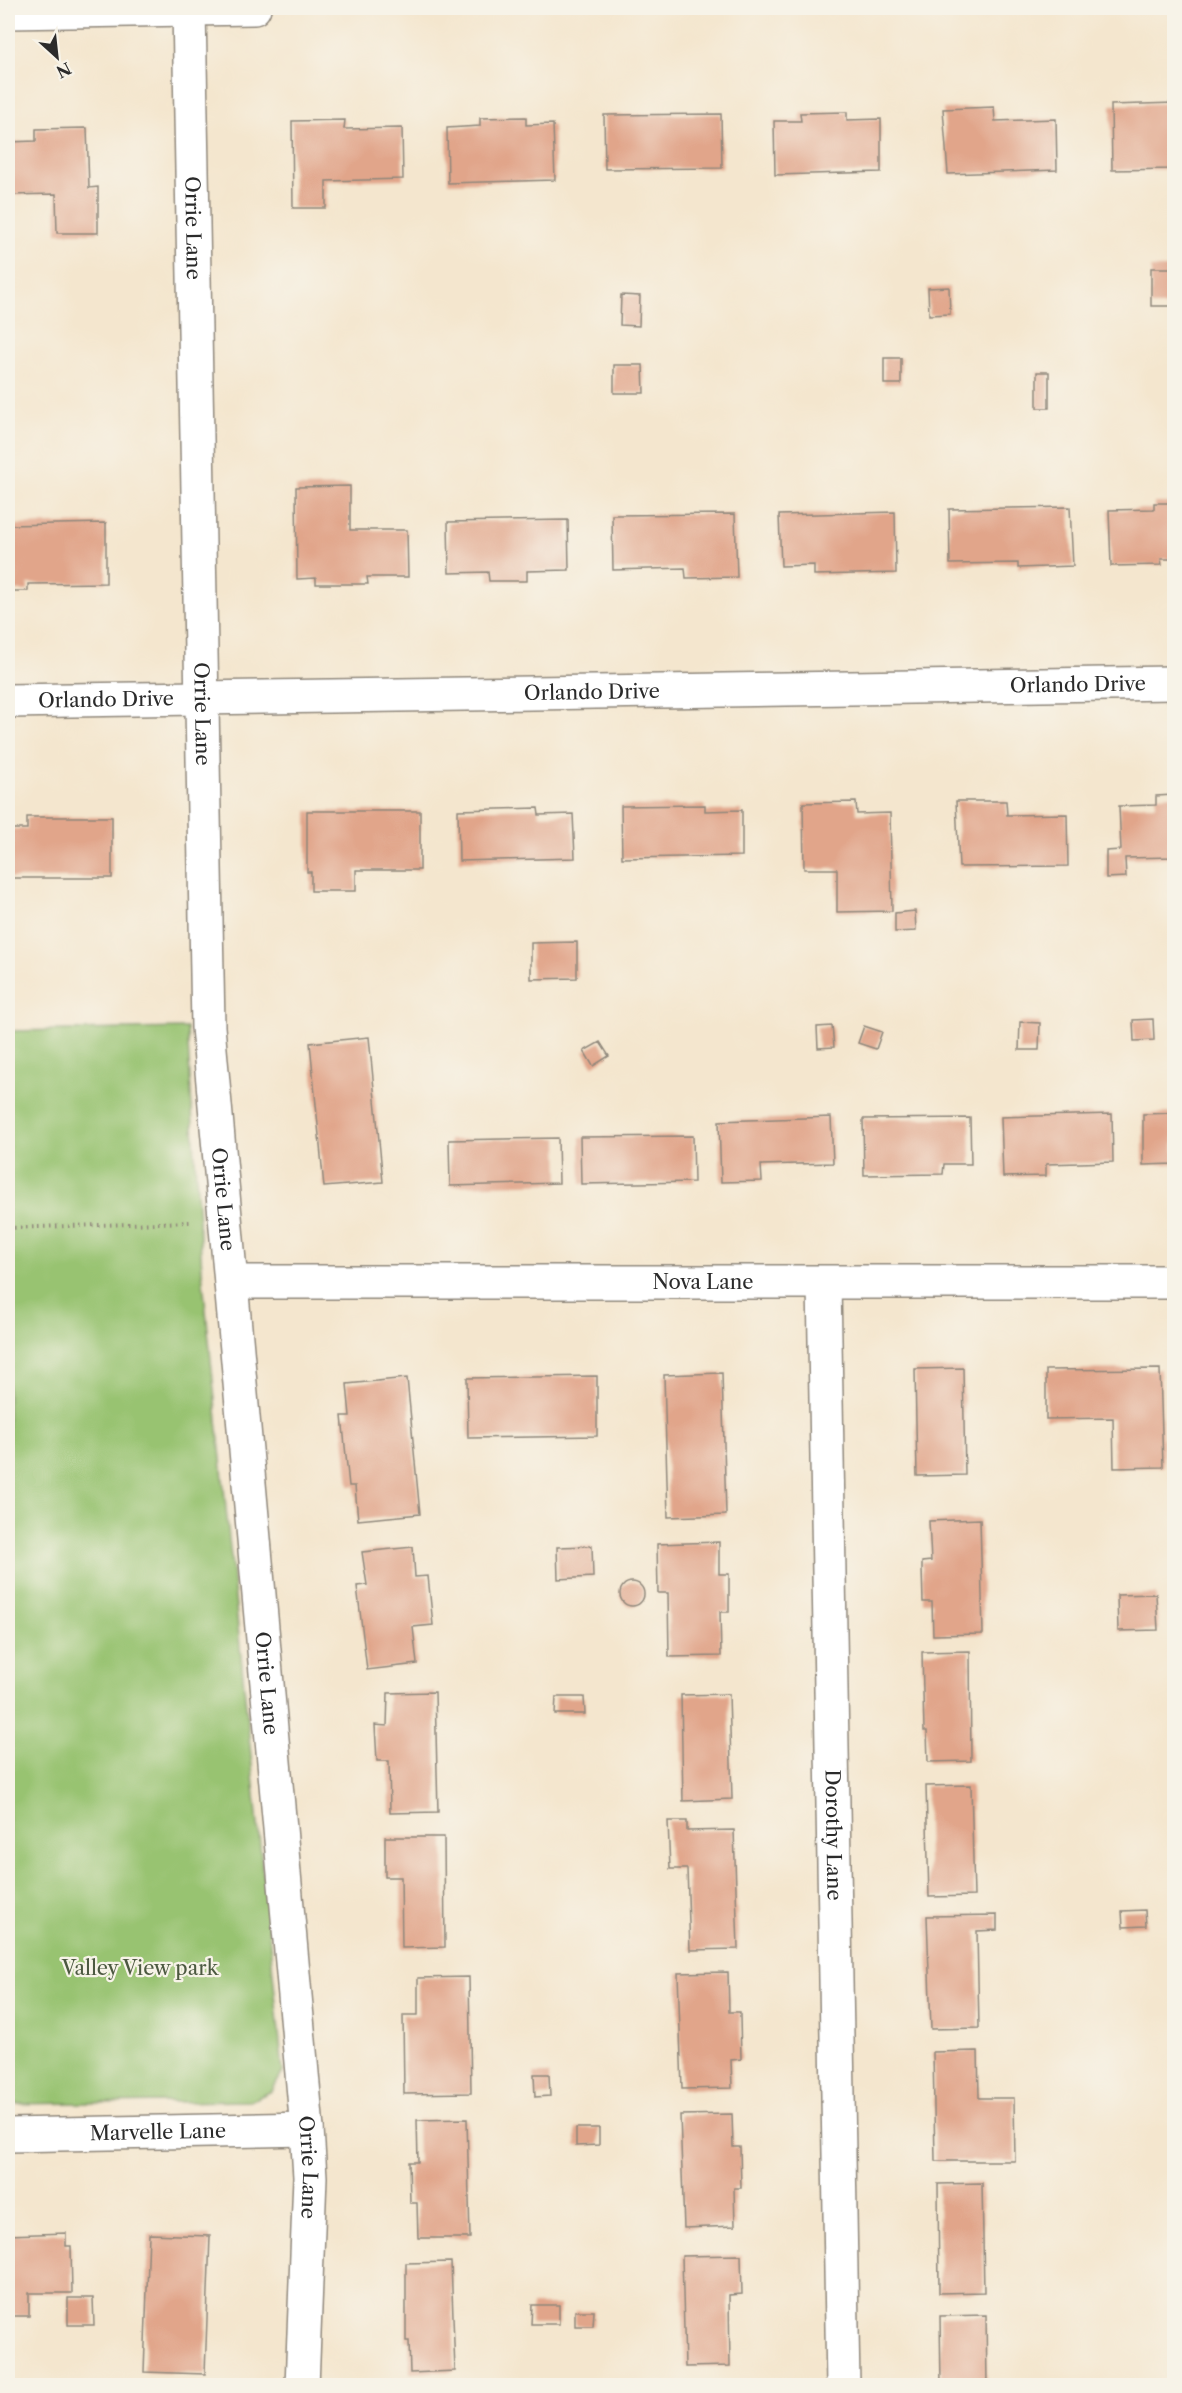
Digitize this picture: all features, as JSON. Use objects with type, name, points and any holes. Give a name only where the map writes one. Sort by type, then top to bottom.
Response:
[{"type":"street","points":[[8,12],[254,8]]},
{"type":"street","name":"Orrie Lane","points":[[189,9],[208,1027],[308,2129],[310,2177],[302,2385]]},
{"type":"street","name":"Orlando Drive","points":[[8,701],[1174,683]]},
{"type":"street","name":"Nova Lane","points":[[231,1282],[1174,1282]]},
{"type":"street","name":"Dorothy Lane","points":[[824,1283],[843,2385]]},
{"type":"street","name":"Marvelle Lane","points":[[8,2135],[308,2129]]},
{"type":"path","points":[[8,1228],[226,1221]]},
{"type":"green space","name":"Valley View park","points":[[187,1028],[202,1271],[283,2072],[272,2091],[250,2101],[8,2104],[8,1031]]},
{"type":"building","points":[[1174,103],[1174,169],[1112,170],[1111,105]]},
{"type":"building","points":[[994,107],[995,121],[1056,119],[1057,170],[948,174],[943,109]]},
{"type":"building","points":[[847,112],[847,120],[881,119],[881,172],[775,175],[774,121],[801,121],[800,113]]},
{"type":"building","points":[[721,114],[722,168],[605,169],[604,115]]},
{"type":"building","points":[[526,117],[526,125],[553,124],[555,180],[448,183],[447,128],[480,126],[480,118]]},
{"type":"building","points":[[345,120],[344,129],[402,128],[403,179],[326,181],[326,208],[293,208],[292,121]]},
{"type":"building","points":[[87,128],[89,188],[98,187],[98,233],[57,233],[56,194],[8,195],[8,142],[36,141],[36,129]]},
{"type":"building","points":[[1151,268],[1174,268],[1174,306],[1151,306]]},
{"type":"building","points":[[949,287],[950,314],[929,315],[928,288]]},
{"type":"building","points":[[621,295],[640,296],[639,326],[620,325]]},
{"type":"building","points":[[884,358],[901,358],[901,384],[884,384]]},
{"type":"building","points":[[614,365],[643,365],[644,393],[614,393]]},
{"type":"building","points":[[1037,372],[1049,372],[1049,408],[1037,408]]},
{"type":"building","points":[[350,486],[350,530],[407,530],[408,577],[367,577],[368,584],[316,584],[316,578],[297,579],[296,487]]},
{"type":"building","points":[[1154,503],[1174,503],[1174,559],[1161,559],[1162,565],[1111,566],[1109,510],[1154,509]]},
{"type":"building","points":[[1070,507],[1073,566],[1018,568],[1018,563],[950,564],[949,509]]},
{"type":"building","points":[[895,512],[896,573],[814,575],[814,565],[781,566],[779,515]]},
{"type":"building","points":[[735,514],[737,577],[686,578],[685,568],[613,570],[612,515]]},
{"type":"building","points":[[568,520],[569,570],[527,571],[527,581],[489,581],[488,572],[449,573],[448,522]]},
{"type":"building","points":[[106,523],[106,583],[28,584],[28,591],[8,591],[8,525]]},
{"type":"building","points":[[1174,795],[1174,857],[1125,858],[1126,877],[1106,878],[1106,851],[1121,850],[1119,806],[1156,805],[1156,796]]},
{"type":"building","points":[[956,801],[1006,801],[1007,815],[1067,814],[1068,866],[959,867]]},
{"type":"building","points":[[856,802],[857,814],[890,813],[892,911],[837,912],[837,869],[804,869],[803,803]]},
{"type":"building","points":[[705,805],[705,811],[742,810],[742,856],[622,858],[621,806]]},
{"type":"building","points":[[538,808],[539,815],[573,814],[575,858],[459,861],[458,810]]},
{"type":"building","points":[[307,811],[420,811],[420,870],[356,870],[356,891],[311,891],[311,872],[307,872]]},
{"type":"building","points":[[27,817],[112,817],[112,878],[8,878],[8,829],[27,829]]},
{"type":"building","points":[[915,911],[916,931],[895,932],[895,913]]},
{"type":"building","points":[[577,942],[577,978],[531,979],[531,943]]},
{"type":"building","points":[[1153,1019],[1154,1040],[1134,1041],[1133,1020]]},
{"type":"building","points":[[1020,1022],[1040,1023],[1039,1050],[1019,1050]]},
{"type":"building","points":[[832,1026],[834,1047],[818,1048],[817,1027]]},
{"type":"building","points":[[864,1026],[882,1032],[876,1049],[858,1043]]},
{"type":"building","points":[[369,1037],[383,1182],[324,1187],[310,1043]]},
{"type":"building","points":[[600,1042],[609,1056],[593,1066],[584,1051]]},
{"type":"building","points":[[1174,1113],[1174,1164],[1143,1165],[1143,1114]]},
{"type":"building","points":[[1112,1114],[1113,1162],[1046,1164],[1046,1176],[1003,1177],[1001,1117]]},
{"type":"building","points":[[831,1117],[833,1163],[761,1165],[762,1181],[721,1182],[719,1121]]},
{"type":"building","points":[[970,1118],[971,1164],[944,1164],[943,1174],[864,1175],[863,1119]]},
{"type":"building","points":[[693,1136],[694,1182],[581,1184],[580,1137]]},
{"type":"building","points":[[558,1138],[559,1183],[450,1186],[449,1140]]},
{"type":"building","points":[[963,1368],[965,1475],[917,1476],[915,1369]]},
{"type":"building","points":[[1160,1369],[1163,1467],[1114,1468],[1113,1418],[1046,1419],[1046,1370]]},
{"type":"building","points":[[722,1373],[726,1515],[668,1517],[664,1375]]},
{"type":"building","points":[[597,1376],[597,1436],[468,1438],[467,1378]]},
{"type":"building","points":[[407,1378],[420,1514],[358,1520],[355,1486],[349,1486],[342,1416],[350,1416],[347,1384]]},
{"type":"building","points":[[980,1519],[983,1634],[933,1635],[932,1602],[923,1602],[922,1562],[931,1561],[929,1521]]},
{"type":"building","points":[[719,1542],[719,1574],[729,1574],[729,1612],[720,1612],[721,1656],[669,1657],[668,1593],[658,1593],[657,1544]]},
{"type":"building","points":[[592,1546],[593,1577],[558,1579],[557,1547]]},
{"type":"building","points":[[413,1547],[415,1577],[428,1576],[433,1625],[413,1627],[417,1664],[367,1670],[357,1586],[367,1585],[362,1552]]},
{"type":"building","points":[[632,1582],[637,1583],[643,1589],[643,1599],[637,1605],[632,1606],[627,1605],[621,1599],[620,1594],[621,1589],[627,1583]]},
{"type":"building","points":[[1156,1594],[1158,1630],[1118,1631],[1117,1595]]},
{"type":"building","points":[[970,1651],[971,1761],[928,1762],[927,1731],[924,1731],[922,1652]]},
{"type":"building","points":[[435,1692],[438,1812],[390,1813],[389,1761],[377,1761],[375,1725],[387,1726],[388,1693]]},
{"type":"building","points":[[729,1694],[732,1799],[683,1801],[681,1695]]},
{"type":"building","points":[[556,1697],[584,1697],[585,1714],[555,1714]]},
{"type":"building","points":[[971,1785],[974,1896],[929,1897],[926,1786]]},
{"type":"building","points":[[668,1821],[687,1821],[687,1831],[734,1830],[738,1949],[690,1950],[687,1869],[670,1869]]},
{"type":"building","points":[[385,1837],[444,1837],[445,1947],[402,1948],[401,1877],[385,1877]]},
{"type":"building","points":[[1145,1910],[1146,1926],[1123,1927],[1122,1911]]},
{"type":"building","points":[[997,1915],[997,1930],[977,1931],[979,2028],[931,2029],[927,1916]]},
{"type":"building","points":[[728,1972],[729,2012],[740,2012],[741,2059],[731,2060],[732,2088],[682,2089],[678,1973]]},
{"type":"building","points":[[469,1977],[471,2093],[404,2094],[403,2015],[418,2015],[418,1978]]},
{"type":"building","points":[[978,2051],[979,2098],[1014,2098],[1015,2161],[935,2161],[933,2052]]},
{"type":"building","points":[[534,2074],[549,2074],[550,2096],[535,2097]]},
{"type":"building","points":[[732,2114],[733,2147],[740,2147],[741,2188],[734,2188],[735,2226],[684,2228],[680,2115]]},
{"type":"building","points":[[467,2119],[470,2238],[418,2238],[417,2203],[410,2203],[409,2162],[418,2162],[417,2120]]},
{"type":"building","points":[[576,2128],[599,2128],[599,2145],[576,2146]]},
{"type":"building","points":[[982,2183],[984,2292],[939,2293],[938,2184]]},
{"type":"building","points":[[66,2233],[66,2246],[71,2246],[72,2293],[29,2293],[29,2316],[8,2316],[8,2235]]},
{"type":"building","points":[[149,2234],[210,2236],[205,2374],[144,2372]]},
{"type":"building","points":[[741,2255],[742,2294],[729,2295],[730,2366],[685,2367],[682,2256]]},
{"type":"building","points":[[451,2262],[455,2371],[410,2373],[409,2341],[406,2341],[406,2263]]},
{"type":"building","points":[[68,2298],[93,2298],[94,2325],[68,2325]]},
{"type":"building","points":[[532,2305],[559,2305],[559,2324],[531,2324]]},
{"type":"building","points":[[575,2311],[594,2311],[593,2326],[575,2326]]},
{"type":"building","points":[[986,2315],[987,2386],[941,2386],[940,2316]]}]
